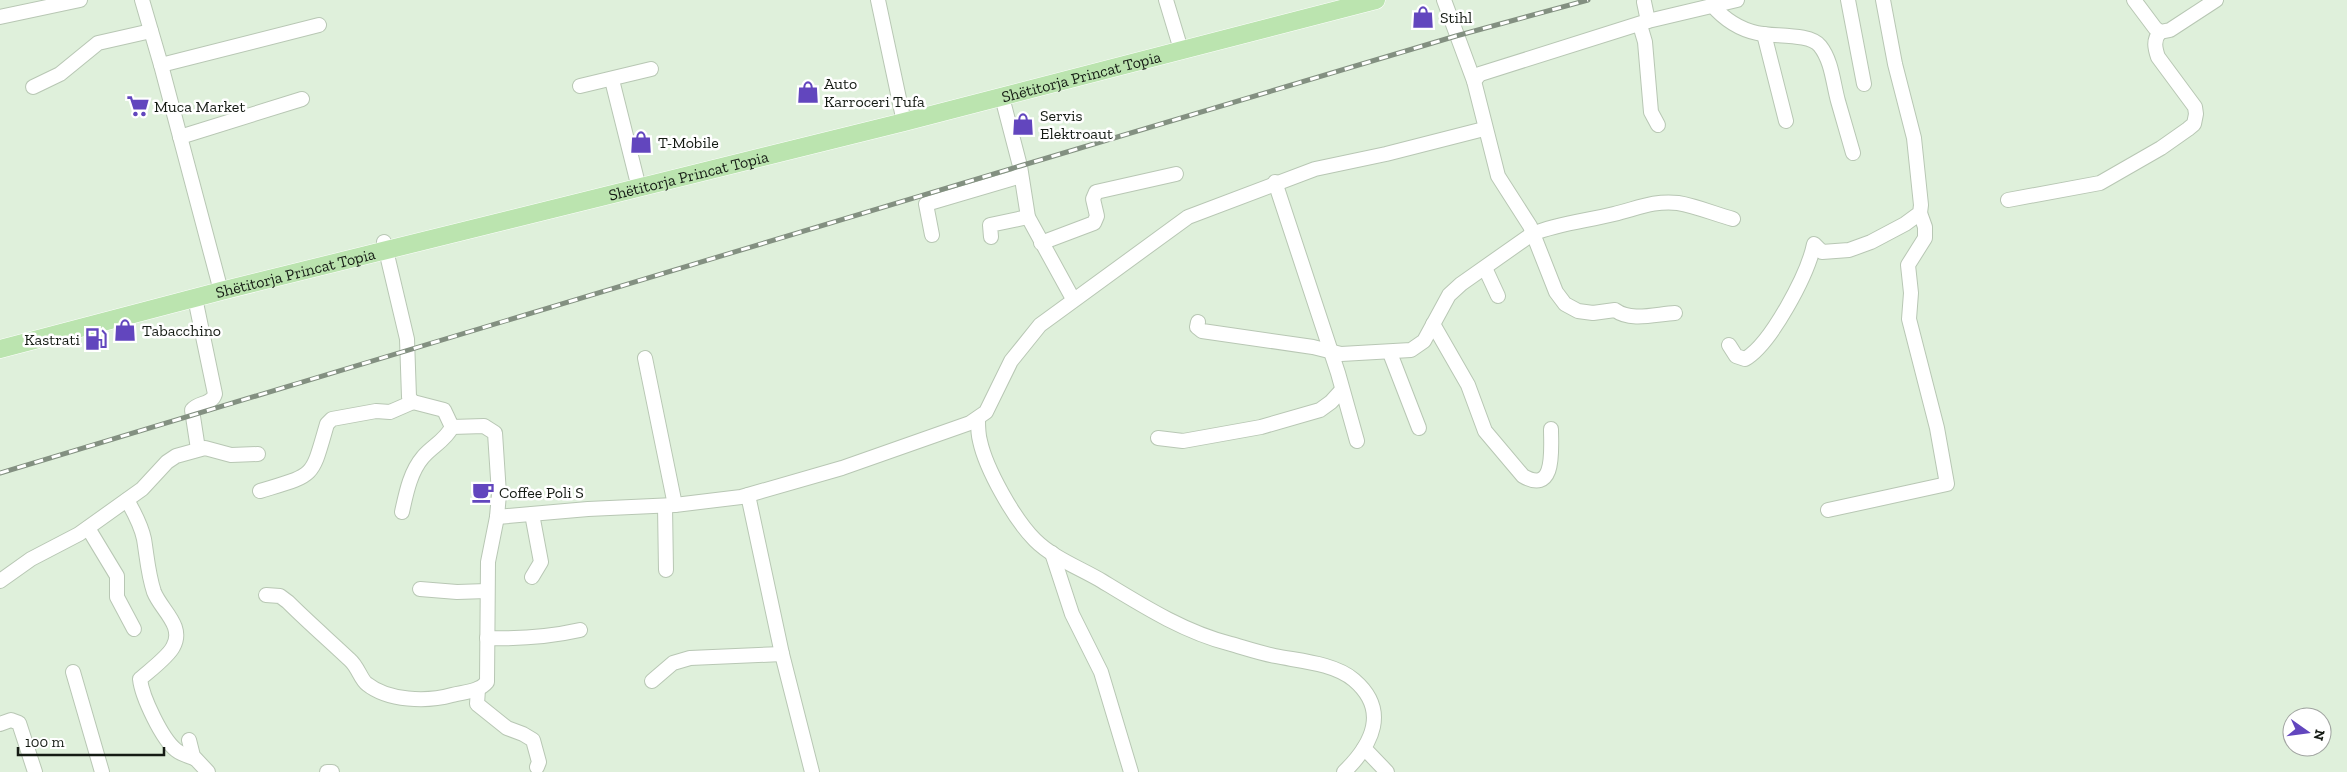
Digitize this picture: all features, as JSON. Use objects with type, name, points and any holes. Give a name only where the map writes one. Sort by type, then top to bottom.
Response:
[{"type":"main road","name":"Shëtitorja Princat Topia","points":[[0,348],[385,247],[639,188],[904,122],[1376,0]]},
{"type":"street","points":[[0,17],[80,0]]},
{"type":"street","points":[[142,0],[221,291]]},
{"type":"street","points":[[878,0],[904,122]]},
{"type":"street","points":[[1166,0],[1179,43]]},
{"type":"street","points":[[1444,0],[1475,75],[1484,129],[1498,176],[1530,226],[1556,292],[1571,308],[1585,313],[1615,310],[1622,315],[1638,316],[1675,313]]},
{"type":"street","points":[[1475,75],[1644,23],[1737,0]]},
{"type":"street","points":[[1848,0],[1864,84]]},
{"type":"street","points":[[1828,510],[1946,484],[1937,428],[1909,319],[1911,293],[1908,265],[1925,238],[1925,227],[1920,213],[1922,206],[1914,138],[1895,64],[1883,0]]},
{"type":"street","points":[[2134,0],[2160,32]]},
{"type":"street","points":[[2008,200],[2100,183],[2161,148],[2194,124],[2195,107],[2158,56],[2155,47],[2156,36],[2160,32],[2170,30],[2216,0]]},
{"type":"street","points":[[1644,2],[1645,42],[1651,112],[1658,125]]},
{"type":"street","points":[[1712,5],[1732,23],[1745,30],[1806,39],[1819,45],[1830,67],[1853,153]]},
{"type":"street","points":[[161,65],[319,25]]},
{"type":"street","points":[[33,87],[60,74],[98,43],[151,31]]},
{"type":"street","points":[[1764,34],[1786,122]]},
{"type":"street","points":[[580,86],[612,80],[651,69]]},
{"type":"street","points":[[612,80],[623,117],[639,188]]},
{"type":"street","points":[[1002,97],[1022,176],[1028,217],[1041,244],[1073,299]]},
{"type":"street","points":[[180,136],[302,99]]},
{"type":"street","points":[[498,517],[670,505],[748,495],[842,468],[978,419],[992,404],[1003,374],[1031,334],[1073,299],[1188,217],[1315,168],[1386,154],[1484,129]]},
{"type":"street","points":[[1041,244],[1094,223],[1097,216],[1092,199],[1096,192],[1176,174]]},
{"type":"street","points":[[932,236],[926,204],[1022,176]]},
{"type":"street","points":[[1275,182],[1330,350],[1357,441]]},
{"type":"street","points":[[1198,322],[1197,327],[1202,331],[1330,350],[1341,354],[1404,352],[1418,347],[1449,296],[1461,284],[1532,234],[1575,220],[1602,217],[1656,203],[1678,203],[1733,220]]},
{"type":"street","points":[[1729,345],[1736,356],[1745,359],[1756,353],[1795,294],[1812,256],[1814,244],[1822,252],[1858,247],[1905,224],[1920,213]]},
{"type":"street","points":[[990,237],[990,225],[1028,217]]},
{"type":"street","points":[[385,247],[407,338],[408,392],[412,402]]},
{"type":"street","points":[[1485,268],[1498,296]]},
{"type":"street","points":[[195,298],[215,394],[211,401],[194,407],[192,410],[198,449]]},
{"type":"street","points":[[1433,324],[1468,385],[1485,431],[1522,476],[1531,481],[1540,480],[1547,475],[1550,467],[1551,429]]},
{"type":"street","points":[[1390,353],[1419,428]]},
{"type":"street","points":[[645,358],[670,505],[666,570]]},
{"type":"street","points":[[1158,438],[1183,441],[1261,427],[1320,410],[1341,391]]},
{"type":"street","points":[[260,492],[306,476],[313,469],[327,424],[332,419],[376,411],[390,412],[412,402],[444,410],[452,427]]},
{"type":"street","points":[[978,419],[980,441],[994,479],[1009,505],[1034,539],[1052,553],[1104,582],[1124,596],[1175,623],[1228,644],[1320,665],[1353,678],[1370,697],[1376,715],[1371,734],[1364,748],[1358,758],[1344,772]]},
{"type":"street","points":[[266,595],[280,596],[288,602],[356,665],[365,683],[374,689],[406,698],[422,700],[439,699],[483,686],[488,676],[487,591],[491,542],[498,517],[495,433],[484,426],[452,427]]},
{"type":"street","points":[[402,512],[406,491],[416,467],[422,458],[446,438],[452,427]]},
{"type":"street","points":[[0,581],[30,559],[88,528],[142,489],[167,462],[176,456],[205,448],[231,455],[258,454]]},
{"type":"street","points":[[748,495],[782,654],[812,772]]},
{"type":"street","points":[[127,500],[144,538],[146,567],[154,592],[161,608],[171,618],[176,629],[173,647],[140,679],[142,690],[168,742],[178,752],[194,758],[208,772]]},
{"type":"street","points":[[532,514],[541,562],[532,577]]},
{"type":"street","points":[[88,528],[117,576],[117,597],[134,629]]},
{"type":"street","points":[[1052,553],[1072,614],[1101,672],[1131,772]]},
{"type":"street","points":[[420,589],[457,592],[487,591]]},
{"type":"street","points":[[487,638],[516,639],[553,636],[580,630]]},
{"type":"street","points":[[652,681],[673,663],[690,658],[782,654]]},
{"type":"street","points":[[73,672],[100,759],[102,772]]},
{"type":"street","points":[[478,689],[477,704],[507,728],[533,740],[539,762],[537,767]]},
{"type":"street","points":[[0,724],[11,720],[19,723],[35,772]]},
{"type":"street","points":[[189,740],[194,758]]},
{"type":"street","points":[[1364,748],[1386,772]]},
{"type":"street","points":[[327,772],[332,772]]},
{"type":"railway","points":[[0,473],[1456,36],[1588,0]]},
{"type":"place","name":"Stihl","points":[[1423,17]]},
{"type":"place","name":"Auto Karroceri Tufa","points":[[808,92]]},
{"type":"place","name":"Muca Market","points":[[138,106]]},
{"type":"place","name":"Servis Elektroaut","points":[[1023,124]]},
{"type":"place","name":"T-Mobile","points":[[641,142]]},
{"type":"place","name":"Tabacchino","points":[[125,330]]},
{"type":"place","name":"Kastrati","points":[[96,339]]},
{"type":"place","name":"Coffee Poli S","points":[[483,492]]}]
